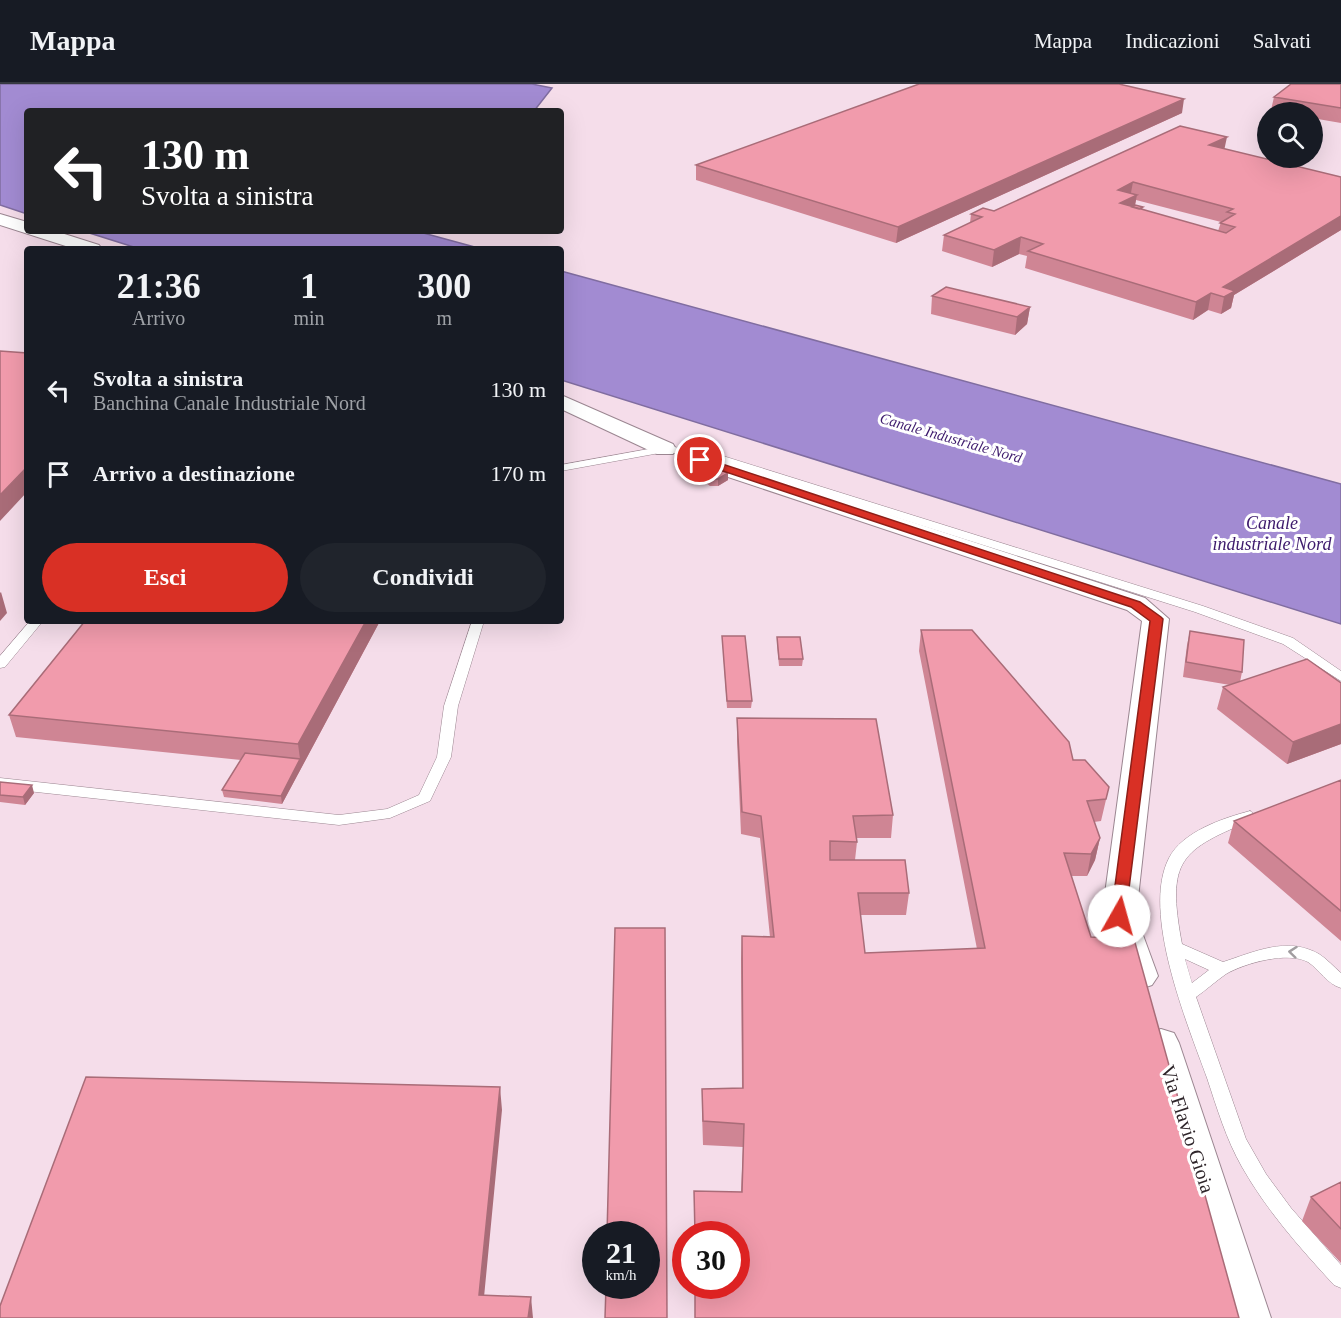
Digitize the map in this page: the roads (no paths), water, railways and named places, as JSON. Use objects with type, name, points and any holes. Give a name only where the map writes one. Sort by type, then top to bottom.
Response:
[{"type":"street","points":[[0,219],[24,227]]},
{"type":"street","points":[[47,234],[84,246]]},
{"type":"street","points":[[564,402],[665,448]]},
{"type":"street","name":"Via Flavio Gioia","points":[[700,460],[1136,604],[1156,619],[1119,916],[1249,1318]]},
{"type":"lane","points":[[564,467],[665,448],[703,453],[1199,609],[1288,641],[1341,677]]},
{"type":"lane","points":[[0,664],[34,624]]},
{"type":"lane","points":[[0,783],[339,820],[390,813],[425,798],[444,757],[451,706],[477,624]]},
{"type":"lane","points":[[1266,810],[1207,833],[1194,840],[1177,857],[1169,872],[1166,888],[1174,947],[1238,1140],[1249,1164],[1265,1191],[1289,1223],[1341,1279]]},
{"type":"lane","points":[[1174,947],[1222,969]]},
{"type":"lane","points":[[1188,994],[1222,969],[1270,953],[1295,950],[1321,963],[1341,982]]},
{"type":"water","points":[[0,84],[532,84],[552,88],[536,108],[24,108],[24,213],[0,205]]},
{"type":"water","points":[[92,234],[427,234],[471,246],[130,246]]},
{"type":"water","name":"Canale industriale Nord","points":[[564,272],[1341,484],[1341,624],[564,381]]},
{"type":"water label","name":"Canale Industriale Nord","points":[[951,438]]}]
